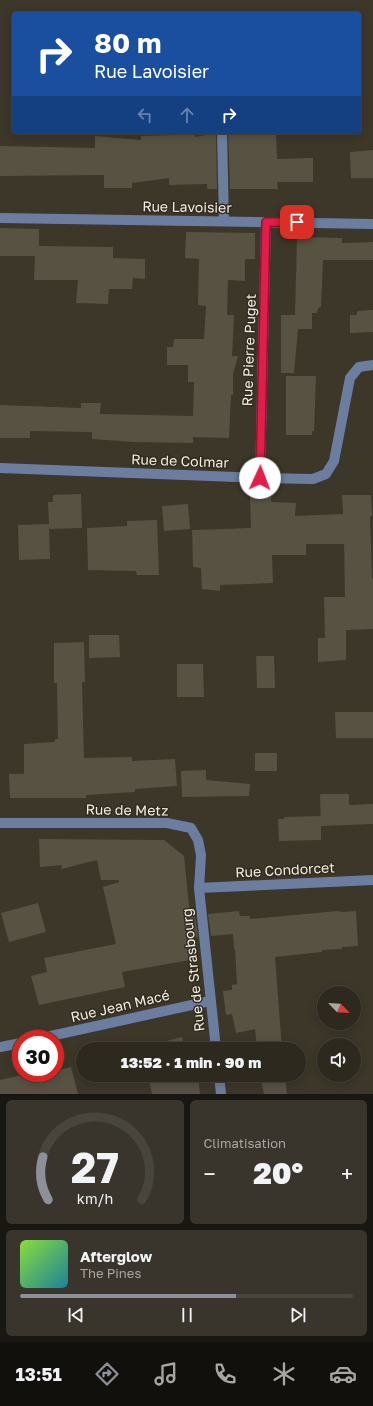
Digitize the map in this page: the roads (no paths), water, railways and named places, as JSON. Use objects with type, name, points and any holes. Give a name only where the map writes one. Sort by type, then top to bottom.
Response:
[{"type":"street","points":[[222,134],[224,221]]},
{"type":"street","name":"Rue Lavoisier","points":[[0,218],[373,224]]},
{"type":"street","name":"Rue Pierre Puget","points":[[260,478],[266,222]]},
{"type":"street","name":"Rue de Colmar","points":[[0,468],[260,478],[313,478],[326,474],[334,461],[350,378],[359,367],[373,365]]},
{"type":"street","name":"Rue de Metz","points":[[0,823],[167,823],[191,828],[198,840],[201,855],[199,888]]},
{"type":"street","name":"Rue Condorcet","points":[[199,888],[373,880]]},
{"type":"street","name":"Rue de Strasbourg","points":[[199,888],[215,1042]]},
{"type":"street","name":"Rue Jean Macé","points":[[64,1033],[210,1000]]},
{"type":"street","points":[[0,1047],[12,1045]]},
{"type":"street","points":[[220,1082],[221,1094]]}]
